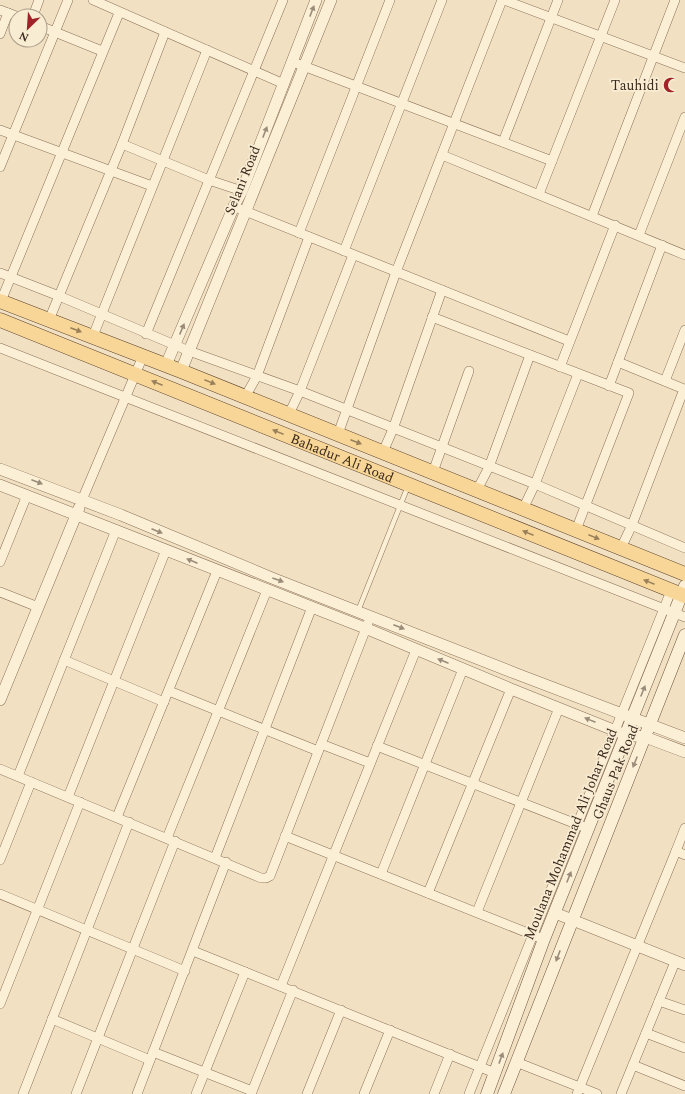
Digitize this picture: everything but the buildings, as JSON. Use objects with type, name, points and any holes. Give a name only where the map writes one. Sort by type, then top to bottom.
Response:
[{"type":"main road","name":"Bahadur Ali Road","points":[[1,301],[245,396],[685,574]]},
{"type":"main road","name":"Bahadur Ali Road","points":[[0,320],[681,592]]},
{"type":"main road","name":"Moulana Mohammad Ali Johar Road","points":[[486,1094],[495,1073],[539,937],[555,913],[583,827],[633,718],[681,592]]},
{"type":"main road","name":"Ghaus Pak Road","points":[[572,920],[685,635]]},
{"type":"main road","points":[[504,1094],[572,920]]},
{"type":"street","points":[[0,167],[68,0]]},
{"type":"street","points":[[93,0],[119,13],[284,84]]},
{"type":"street","points":[[146,334],[283,0]]},
{"type":"street","name":"Selani Road","points":[[166,365],[234,206],[242,191],[316,0]]},
{"type":"street","name":"Selani Road","points":[[181,371],[331,0]]},
{"type":"street","points":[[299,233],[390,0]]},
{"type":"street","points":[[289,414],[300,391],[402,104],[442,0]]},
{"type":"street","points":[[338,434],[396,272],[503,0],[685,68]]},
{"type":"street","points":[[503,142],[558,0]]},
{"type":"street","points":[[539,194],[615,0]]},
{"type":"street","points":[[592,216],[675,0]]},
{"type":"street","points":[[0,34],[8,13]]},
{"type":"street","points":[[1,301],[102,51],[119,13]]},
{"type":"street","points":[[48,29],[102,51]]},
{"type":"street","points":[[49,320],[122,144],[165,32]]},
{"type":"street","points":[[93,336],[207,50]]},
{"type":"street","points":[[293,62],[552,161]]},
{"type":"street","points":[[639,235],[685,117]]},
{"type":"street","points":[[0,130],[61,154],[152,186]]},
{"type":"street","points":[[122,144],[209,180],[242,191]]},
{"type":"street","points":[[442,155],[685,253]]},
{"type":"street","points":[[234,206],[569,341]]},
{"type":"street","points":[[560,366],[615,225]]},
{"type":"street","points":[[245,396],[257,376],[309,237]]},
{"type":"street","points":[[609,386],[662,245]]},
{"type":"street","points":[[0,273],[59,296],[189,351],[300,391],[535,484],[685,548]]},
{"type":"street","points":[[383,452],[393,429],[442,290]]},
{"type":"street","points":[[432,317],[629,393],[576,530]]},
{"type":"street","points":[[665,381],[685,330]]},
{"type":"street","points":[[0,348],[674,613],[614,730],[583,827],[539,937],[468,1094]]},
{"type":"street","points":[[477,490],[489,466],[530,355]]},
{"type":"street","points":[[0,700],[76,514],[143,356]]},
{"type":"street","points":[[618,362],[685,389],[632,525],[621,548]]},
{"type":"street","points":[[433,472],[468,371]]},
{"type":"street","points":[[524,509],[578,374]]},
{"type":"street","points":[[0,469],[82,500],[370,616],[685,738]]},
{"type":"street","points":[[0,485],[365,628],[614,730],[626,734],[645,737],[685,752]]},
{"type":"street","points":[[0,562],[27,495]]},
{"type":"street","points":[[18,776],[116,530]]},
{"type":"street","points":[[68,797],[115,682],[166,550]]},
{"type":"street","points":[[117,817],[217,571]]},
{"type":"street","points":[[76,1094],[133,950],[218,711],[267,590]]},
{"type":"street","points":[[0,592],[38,607]]},
{"type":"street","points":[[215,858],[312,607]]},
{"type":"street","points":[[0,769],[226,862],[261,878],[266,878],[270,876],[286,836],[370,616]]},
{"type":"street","points":[[281,986],[416,650]]},
{"type":"street","points":[[64,660],[164,702]]},
{"type":"street","points":[[381,874],[462,669]]},
{"type":"street","points":[[428,893],[511,689]]},
{"type":"street","points":[[169,691],[265,730],[370,763]]},
{"type":"street","points":[[477,912],[559,708]]},
{"type":"street","points":[[377,746],[424,766],[583,827]]},
{"type":"street","points":[[0,860],[31,782]]},
{"type":"street","points":[[1,1001],[80,802]]},
{"type":"street","points":[[23,1094],[129,822]]},
{"type":"street","points":[[579,1091],[685,828]]},
{"type":"street","points":[[286,836],[539,937]]},
{"type":"street","points":[[676,851],[685,855]]},
{"type":"street","points":[[137,1094],[226,862]]},
{"type":"street","points":[[0,894],[185,971]]},
{"type":"street","points":[[555,913],[680,964],[659,1000],[621,1094]]},
{"type":"street","points":[[192,951],[495,1073]]},
{"type":"street","points":[[196,1094],[245,972]]},
{"type":"street","points":[[52,1019],[98,1038],[205,1073],[252,1093],[292,990]]},
{"type":"street","points":[[659,1000],[685,1010]]},
{"type":"street","points":[[307,1094],[341,1010]]},
{"type":"street","points":[[364,1094],[390,1030]]},
{"type":"street","points":[[646,1033],[685,1048]]},
{"type":"street","points":[[434,1094],[450,1054]]},
{"type":"street","points":[[516,1062],[579,1091],[597,1094]]},
{"type":"street","points":[[633,1065],[685,1086]]},
{"type":"lane","points":[[358,611],[408,484]]},
{"type":"place","name":"Tauhidi","points":[[671,85]]}]
